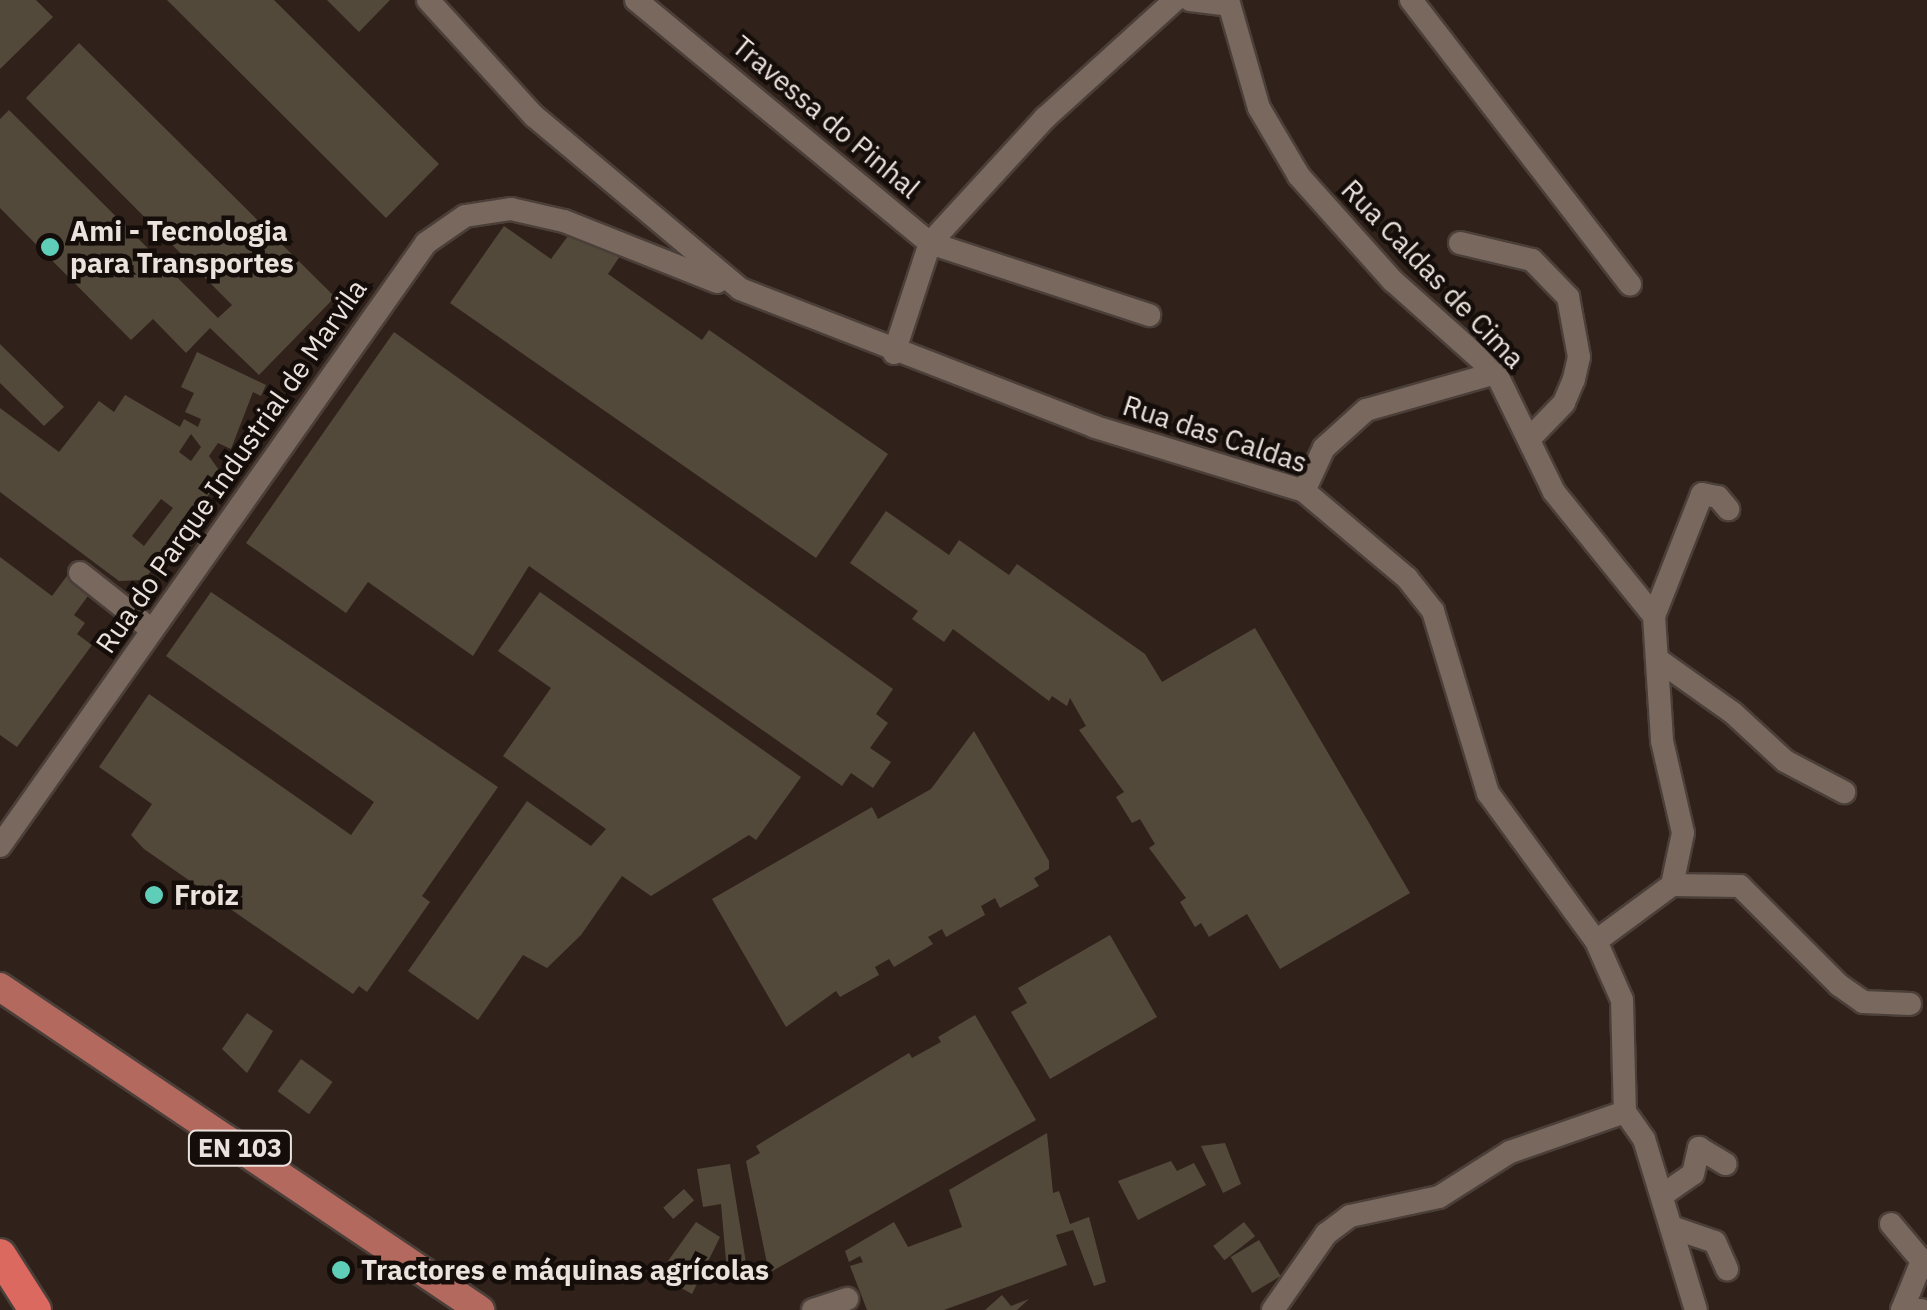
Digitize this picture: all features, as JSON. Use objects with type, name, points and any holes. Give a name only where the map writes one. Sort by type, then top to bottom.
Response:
[{"type":"highway","points":[[0,1255],[35,1310]]},
{"type":"main road","name":"EN 103","points":[[0,987],[480,1310]]},
{"type":"street","name":"Rua das Caldas","points":[[428,0],[534,116],[658,225],[765,302]]},
{"type":"street","name":"Travessa do Pinhal","points":[[636,0],[930,243]]},
{"type":"street","points":[[894,353],[930,243],[1045,118],[1175,0]]},
{"type":"street","points":[[1190,0],[1229,2]]},
{"type":"street","points":[[1411,0],[1630,284]]},
{"type":"street","name":"Rua Caldas de Cima","points":[[1229,2],[1259,108],[1299,176],[1393,281],[1496,373],[1554,492],[1654,616]]},
{"type":"street","name":"Rua do Parque Industrial de Marvila","points":[[0,846],[426,242],[465,216],[511,210],[564,221]]},
{"type":"street","name":"Rua das Caldas","points":[[564,221],[894,353],[1094,427],[1304,492],[1407,578],[1433,610],[1468,747],[1488,794],[1596,942],[1622,1000],[1625,1112]]},
{"type":"street","points":[[636,248],[658,225],[670,245],[660,258]]},
{"type":"street","points":[[930,243],[1150,314]]},
{"type":"street","points":[[1460,243],[1532,260],[1568,297],[1579,357],[1574,379],[1564,403],[1530,437]]},
{"type":"street","points":[[1304,492],[1324,448],[1366,410],[1496,373]]},
{"type":"street","points":[[1672,885],[1683,834],[1662,741],[1654,616],[1702,494],[1718,497],[1728,509]]},
{"type":"street","points":[[80,573],[152,630]]},
{"type":"street","points":[[1656,659],[1733,713],[1785,761],[1844,792]]},
{"type":"street","points":[[1596,942],[1672,885],[1740,886],[1838,985],[1863,1002],[1910,1004]]},
{"type":"street","points":[[1273,1310],[1326,1234],[1350,1216],[1439,1197],[1510,1152],[1625,1112],[1644,1139],[1664,1194],[1696,1310]]},
{"type":"street","points":[[1664,1194],[1694,1174],[1700,1148],[1726,1164]]},
{"type":"street","points":[[1892,1224],[1922,1261],[1902,1310],[1922,1310]]},
{"type":"street","points":[[1674,1228],[1716,1242],[1727,1269]]},
{"type":"street","points":[[812,1310],[847,1298]]},
{"type":"building","points":[[0,0],[36,0],[53,17],[0,69]]},
{"type":"building","points":[[167,0],[274,0],[439,164],[386,218]]},
{"type":"building","points":[[327,0],[390,0],[359,32]]},
{"type":"building","points":[[79,43],[335,297],[259,375],[210,328],[186,353],[153,319],[131,340],[0,208],[0,119],[9,110],[218,318],[232,305],[26,98]]},
{"type":"building","points":[[504,226],[551,259],[568,236],[622,253],[608,274],[702,340],[709,330],[888,454],[816,558],[450,303]]},
{"type":"building","points":[[394,332],[893,689],[876,714],[888,723],[870,748],[891,762],[873,788],[851,773],[842,786],[529,566],[473,656],[368,582],[346,613],[246,543]]},
{"type":"building","points":[[0,344],[64,407],[44,426],[0,383]]},
{"type":"building","points":[[197,352],[266,385],[261,396],[253,392],[231,449],[218,443],[209,456],[223,476],[144,580],[119,581],[0,492],[0,408],[59,452],[99,401],[114,412],[125,395],[180,427],[184,419],[198,427],[201,419],[185,412],[194,393],[181,387]],"holes":[[[191,434],[201,447],[191,461],[179,452]],[[161,499],[173,508],[144,546],[132,536]]]},
{"type":"building","points":[[886,511],[949,555],[959,540],[1009,575],[1017,564],[1145,654],[1162,682],[1255,628],[1410,893],[1280,969],[1247,914],[1209,937],[1201,923],[1195,927],[1180,902],[1186,898],[1149,848],[1155,844],[1140,819],[1132,823],[1116,797],[1124,792],[1079,730],[1086,726],[1070,698],[1067,706],[1052,696],[1049,701],[953,629],[944,642],[912,619],[918,611],[850,563]]},
{"type":"building","points":[[0,557],[52,596],[70,572],[93,589],[74,615],[85,623],[77,634],[92,645],[17,747],[0,735]]},
{"type":"building","points":[[211,592],[498,787],[422,896],[430,902],[367,992],[359,986],[353,994],[144,849],[131,835],[152,804],[99,767],[149,694],[351,835],[374,802],[166,656]]},
{"type":"building","points":[[540,592],[801,777],[756,840],[749,835],[651,896],[622,876],[581,935],[547,968],[523,955],[478,1020],[408,971],[527,801],[591,846],[606,829],[503,756],[551,688],[498,651]]},
{"type":"building","points":[[974,731],[1049,861],[1049,869],[1034,878],[1039,886],[1000,908],[995,898],[981,906],[985,915],[946,937],[942,929],[928,937],[933,944],[894,967],[889,959],[875,967],[879,975],[840,997],[836,991],[786,1027],[712,899],[872,807],[878,819],[931,789]]},
{"type":"building","points":[[1110,935],[1157,1017],[1050,1079],[1011,1012],[1027,1003],[1018,988]]},
{"type":"building","points":[[247,1013],[273,1031],[247,1073],[222,1049]]},
{"type":"building","points":[[975,1015],[1036,1120],[769,1273],[746,1161],[760,1153],[756,1146],[909,1053],[912,1058],[941,1042],[938,1037]]},
{"type":"building","points":[[301,1059],[333,1082],[309,1114],[277,1091]]},
{"type":"building","points":[[1047,1133],[1053,1193],[1059,1191],[1070,1224],[1089,1217],[1106,1282],[1094,1286],[1073,1230],[1056,1235],[1067,1265],[944,1310],[867,1310],[850,1266],[863,1262],[860,1256],[849,1262],[845,1251],[894,1222],[908,1247],[962,1227],[949,1190]]},
{"type":"building","points":[[1225,1143],[1241,1184],[1223,1193],[1201,1146]]},
{"type":"building","points":[[1171,1161],[1177,1171],[1194,1163],[1206,1185],[1138,1220],[1118,1181]]},
{"type":"building","points":[[730,1164],[747,1269],[727,1272],[721,1204],[703,1207],[697,1169]]},
{"type":"building","points":[[684,1189],[694,1200],[673,1219],[663,1208]]},
{"type":"building","points":[[696,1222],[720,1237],[692,1294],[658,1275]]},
{"type":"building","points":[[1244,1222],[1255,1236],[1224,1260],[1213,1246]]},
{"type":"building","points":[[1259,1240],[1281,1276],[1252,1293],[1231,1257]]},
{"type":"building","points":[[1002,1295],[1011,1306],[1029,1299],[1017,1310],[985,1310]]},
{"type":"place","name":"Ami - Tecnologia para Transportes","points":[[50,247]]},
{"type":"place","name":"Froiz","points":[[154,895]]},
{"type":"place","name":"Tractores e máquinas agrícolas","points":[[341,1270]]}]
